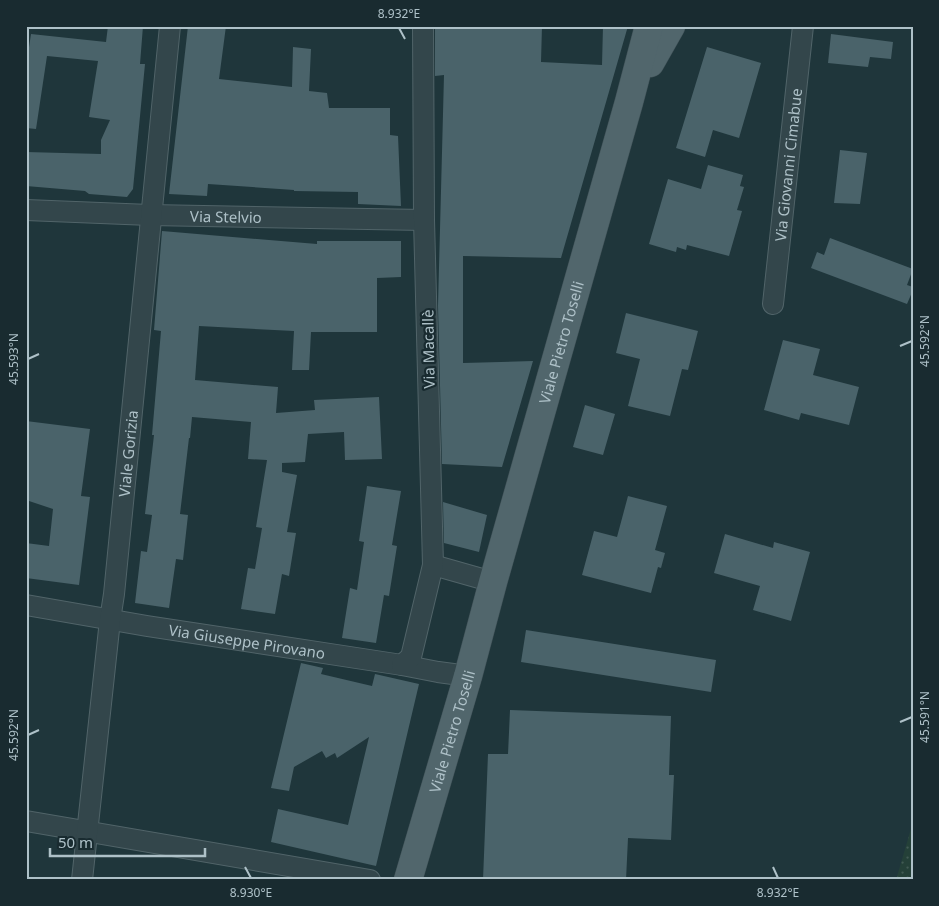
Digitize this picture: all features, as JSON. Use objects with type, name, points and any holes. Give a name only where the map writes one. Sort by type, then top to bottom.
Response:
[{"type":"main road","name":"Viale Pietro Toselli","points":[[408,880],[468,676],[649,26]]},
{"type":"main road","name":"Viale Pietro Toselli","points":[[629,102],[671,26]]},
{"type":"street","name":"Viale Gorizia","points":[[82,880],[114,594],[170,26]]},
{"type":"street","name":"Via Macallè","points":[[402,665],[411,657],[433,565],[424,220],[423,26]]},
{"type":"street","name":"Via Giovanni Cimabue","points":[[773,304],[803,26]]},
{"type":"street","name":"Via Stelvio","points":[[26,210],[150,215],[424,220]]},
{"type":"street","points":[[433,565],[493,582]]},
{"type":"street","name":"Via Giuseppe Pirovano","points":[[26,604],[110,620],[468,676]]},
{"type":"street","points":[[26,821],[370,880]]},
{"type":"green space","points":[[913,822],[913,880],[896,880]]},
{"type":"building","points":[[108,26],[143,26],[140,64],[145,64],[133,189],[127,197],[26,186],[26,152],[101,154],[101,140],[110,120],[89,117],[98,61],[47,56],[36,129],[26,128],[26,67],[31,34],[106,42]]},
{"type":"building","points":[[188,26],[226,26],[219,79],[292,87],[293,47],[311,49],[309,91],[327,93],[329,108],[390,108],[390,135],[398,136],[401,206],[358,204],[358,192],[294,191],[208,184],[207,196],[169,194]]},
{"type":"building","points":[[435,26],[542,26],[541,62],[602,65],[603,26],[628,26],[561,258],[463,256],[463,363],[533,361],[502,467],[442,464],[438,306],[444,75],[435,76]]},
{"type":"building","points":[[831,34],[893,42],[891,59],[870,57],[868,67],[828,63]]},
{"type":"building","points":[[707,47],[761,63],[739,138],[713,130],[705,157],[676,148]]},
{"type":"building","points":[[840,150],[867,153],[860,204],[834,203]]},
{"type":"building","points":[[708,165],[743,175],[740,186],[744,187],[737,210],[742,211],[729,256],[687,245],[686,250],[677,247],[676,252],[649,244],[668,179],[701,189]]},
{"type":"building","points":[[162,231],[317,244],[317,241],[401,241],[401,277],[377,278],[377,332],[311,332],[309,370],[292,370],[294,331],[199,326],[195,380],[278,387],[276,413],[315,410],[314,400],[379,397],[382,459],[345,460],[344,432],[308,434],[305,462],[282,463],[282,472],[297,475],[287,532],[296,533],[289,576],[282,574],[275,614],[241,609],[248,568],[255,569],[262,528],[256,527],[267,460],[248,459],[251,422],[192,417],[180,514],[188,515],[183,560],[176,559],[169,608],[135,603],[141,551],[147,552],[152,515],[145,514],[154,435],[152,435],[161,331],[154,330]]},
{"type":"building","points":[[830,238],[913,269],[907,285],[913,287],[913,290],[907,304],[811,268],[817,252],[824,255]]},
{"type":"building","points":[[626,313],[698,331],[688,370],[682,369],[670,416],[628,406],[640,359],[616,353]]},
{"type":"building","points":[[783,340],[820,349],[813,375],[859,387],[849,425],[801,413],[799,420],[764,410]]},
{"type":"building","points":[[585,405],[615,414],[603,455],[573,447]]},
{"type":"building","points":[[26,421],[90,429],[81,496],[90,497],[79,585],[26,578],[26,543],[49,546],[53,509],[26,500]]},
{"type":"building","points":[[367,486],[401,491],[392,545],[397,546],[389,596],[384,595],[376,643],[342,638],[350,588],[357,590],[364,542],[359,541]]},
{"type":"building","points":[[628,496],[667,506],[655,550],[665,553],[661,568],[658,567],[651,593],[582,575],[594,531],[617,537]]},
{"type":"building","points":[[443,502],[487,515],[479,552],[444,543]]},
{"type":"building","points":[[725,534],[773,548],[774,542],[810,552],[791,621],[753,610],[760,586],[714,573]]},
{"type":"building","points":[[526,630],[716,660],[711,692],[521,662]]},
{"type":"building","points":[[301,663],[323,668],[321,674],[372,686],[375,674],[419,684],[376,866],[271,842],[278,809],[348,825],[369,737],[337,758],[335,753],[326,758],[322,751],[294,767],[289,791],[271,788]]},
{"type":"building","points":[[510,710],[671,716],[669,775],[674,775],[671,840],[628,838],[626,880],[483,880],[488,754],[508,754]]}]
